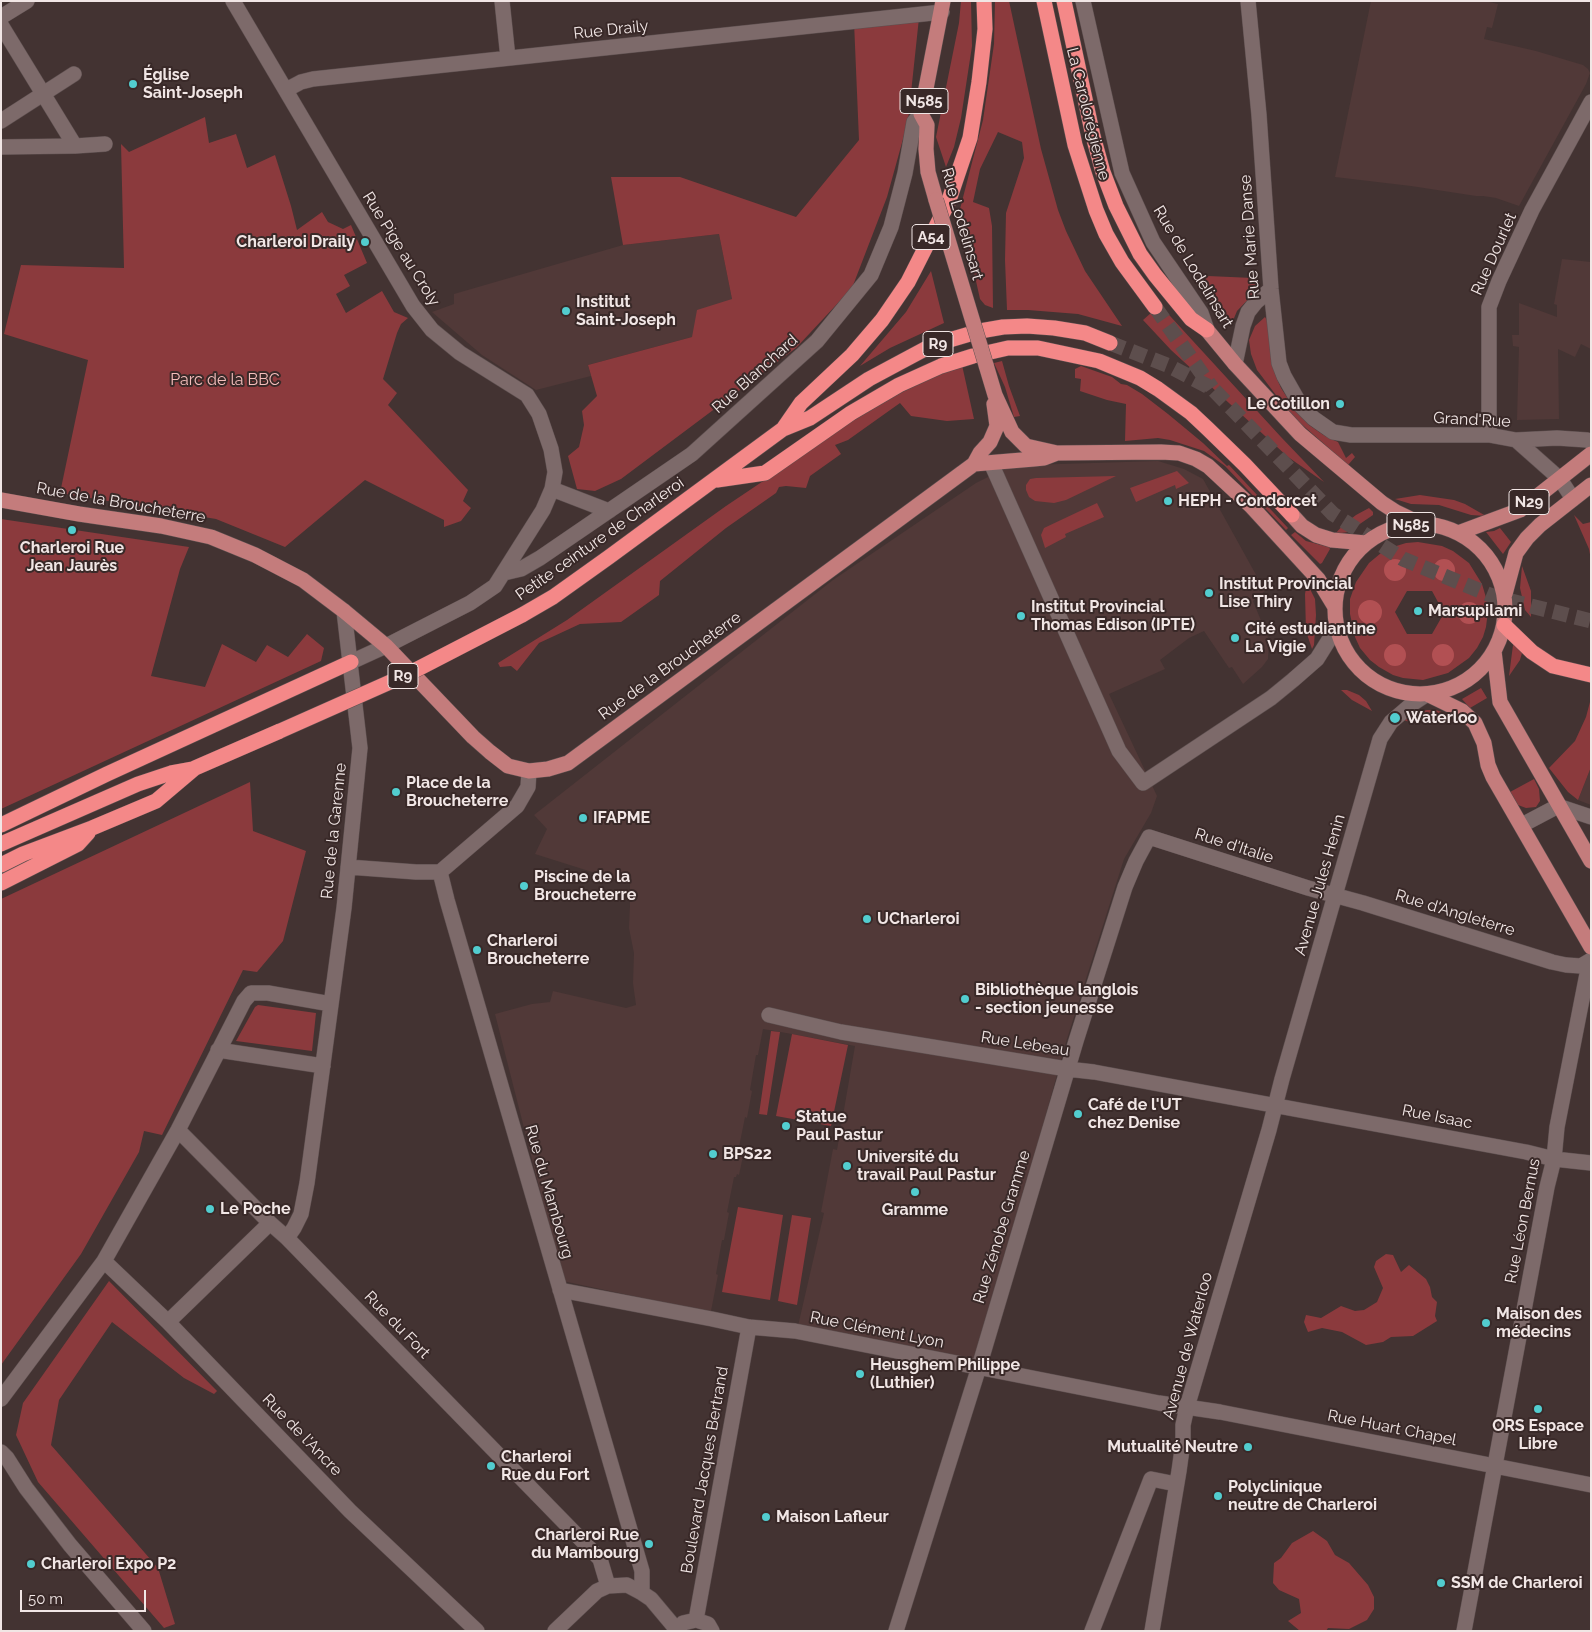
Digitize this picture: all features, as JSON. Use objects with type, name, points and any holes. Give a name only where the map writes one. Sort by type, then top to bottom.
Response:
[{"type":"highway","name":"A54","points":[[783,429],[801,404],[852,356],[882,320],[908,282],[948,203],[970,138],[985,29],[984,1]]},
{"type":"highway","name":"La Carolorégienne","points":[[1044,1],[1075,144],[1096,210],[1106,234],[1122,262],[1155,307]]},
{"type":"highway","points":[[1064,1],[1093,136],[1103,172],[1116,206],[1140,254],[1175,301],[1191,319],[1207,330]]},
{"type":"highway","name":"Petite ceinture de Charleroi","points":[[1,865],[23,854],[156,801],[195,768],[406,675],[522,615],[553,597],[783,429],[810,418],[869,379],[906,358],[946,341],[980,331],[1011,326],[1054,328],[1085,334],[1110,343]]},
{"type":"highway","points":[[715,480],[764,473],[851,413],[899,385],[941,366],[1008,348],[1038,348],[1099,361],[1140,378],[1158,389],[1191,413],[1245,465],[1292,515]]},
{"type":"highway","points":[[1504,625],[1532,652],[1553,666],[1591,675]]},
{"type":"highway","points":[[1,825],[351,662]]},
{"type":"highway","points":[[1,844],[138,784],[171,773],[195,768]]},
{"type":"highway","points":[[1,883],[78,844],[92,828]]},
{"type":"main road","name":"Rue Lodelinsart","points":[[942,7],[921,114],[928,125],[926,149],[928,172],[995,395],[1012,432],[1026,446],[1058,453]]},
{"type":"main road","name":"Rue de Lodelinsart","points":[[1207,330],[1235,364],[1300,434],[1382,503],[1396,512],[1423,524]]},
{"type":"main road","name":"Rue Lodelinsart","points":[[974,464],[980,453],[990,442],[997,426],[994,405],[995,395]]},
{"type":"main road","name":"N585","points":[[974,464],[1044,458],[1058,453],[1161,452],[1179,454],[1196,459],[1208,466],[1251,506],[1318,579],[1335,607]]},
{"type":"main road","name":"N29","points":[[1458,533],[1520,510],[1591,454]]},
{"type":"main road","name":"Rue de la Broucheterre","points":[[1,500],[161,526],[211,537],[255,555],[303,580],[344,612],[386,646],[473,738],[508,766],[529,771],[548,769],[568,763],[974,464]]},
{"type":"main road","name":"N29","points":[[1504,596],[1516,553],[1527,538],[1540,525],[1591,485]]},
{"type":"main road","points":[[1292,515],[1302,526],[1316,536],[1332,540],[1366,543]]},
{"type":"main road","name":"N585","points":[[1423,524],[1445,528],[1458,533],[1474,544],[1491,562],[1499,577],[1504,596],[1504,625],[1494,651],[1482,667],[1467,680],[1451,688],[1427,694],[1407,693],[1388,688],[1371,679],[1356,665],[1342,642],[1337,627],[1335,607],[1340,580],[1349,563],[1366,543],[1379,535],[1402,526],[1423,524]]},
{"type":"main road","points":[[1494,651],[1500,702],[1591,861]]},
{"type":"main road","points":[[1427,694],[1462,711],[1475,723],[1484,743],[1488,765],[1493,777],[1591,947]]},
{"type":"street","points":[[1,17],[27,1]]},
{"type":"street","name":"Rue Pige au Croly","points":[[233,1],[413,306],[432,330],[460,354],[527,395],[539,414],[551,449],[555,472],[552,489],[543,510],[495,586],[470,603],[351,662]]},
{"type":"street","points":[[502,1],[508,58]]},
{"type":"street","name":"Rue de Lodelinsart","points":[[1083,1],[1122,173],[1154,242],[1201,313],[1207,330]]},
{"type":"street","name":"Rue Marie Danse","points":[[1248,1],[1259,115],[1271,289],[1280,363],[1294,397],[1306,412],[1333,432],[1351,434]]},
{"type":"street","name":"Rue Draily","points":[[286,90],[300,82],[313,79],[942,7]]},
{"type":"street","points":[[1,26],[75,146]]},
{"type":"street","points":[[1,120],[74,74]]},
{"type":"street","name":"Rue Dourlet","points":[[1489,435],[1489,307],[1532,210],[1591,102]]},
{"type":"street","name":"Rue Blanchard","points":[[504,573],[521,569],[534,562],[692,454],[817,341],[871,275],[891,227],[905,173],[914,122],[921,114]]},
{"type":"street","points":[[1,147],[105,144]]},
{"type":"street","points":[[1235,364],[1248,312],[1271,289]]},
{"type":"street","name":"Grand'Rue","points":[[1351,434],[1489,435],[1516,440],[1557,438],[1587,440],[1591,442]]},
{"type":"street","points":[[1516,440],[1560,479],[1573,499]]},
{"type":"street","points":[[991,464],[1119,751],[1143,783],[1271,698],[1317,659],[1337,627]]},
{"type":"street","points":[[552,489],[609,511]]},
{"type":"street","name":"Rue de la Garenne","points":[[287,1238],[301,1214],[331,1004],[360,748],[344,612]]},
{"type":"street","name":"Avenue Jules Henin","points":[[1276,1105],[1380,739],[1391,722],[1427,694]]},
{"type":"street","points":[[348,867],[440,872],[517,806],[528,787],[529,771]]},
{"type":"street","points":[[1522,825],[1558,806],[1591,817]]},
{"type":"street","name":"Rue d'Italie","points":[[1149,837],[1308,888]]},
{"type":"street","name":"Rue Zénobe Gramme","points":[[896,1631],[979,1367],[1067,1069],[1070,1066],[1076,1041],[1125,887],[1149,837]]},
{"type":"street","name":"Rue du Mambourg","points":[[440,872],[617,1484],[626,1522],[642,1571],[642,1592]]},
{"type":"street","name":"Rue d'Angleterre","points":[[1308,888],[1363,903],[1552,962],[1581,966],[1591,960]]},
{"type":"street","name":"Rue Léon Bernus","points":[[1464,1631],[1547,1187],[1554,1159],[1559,1118],[1587,974],[1591,967]]},
{"type":"street","points":[[1,1399],[104,1261],[178,1130],[218,1050],[250,993],[268,993],[331,1004]]},
{"type":"street","name":"Rue Lebeau","points":[[769,1015],[841,1032],[1094,1072],[1276,1105]]},
{"type":"street","points":[[218,1050],[323,1066]]},
{"type":"street","name":"Rue Isaac","points":[[1276,1105],[1526,1152],[1554,1159],[1591,1163]]},
{"type":"street","name":"Avenue de Waterloo","points":[[1152,1631],[1184,1442],[1183,1425],[1187,1408],[1276,1105]]},
{"type":"street","name":"Rue du Fort","points":[[178,1130],[287,1238],[600,1559],[608,1586]]},
{"type":"street","points":[[168,1322],[270,1223]]},
{"type":"street","name":"Rue de l'Ancre","points":[[104,1261],[168,1322],[350,1511],[477,1631]]},
{"type":"street","name":"Rue Clément Lyon","points":[[560,1290],[749,1327],[795,1331],[1187,1408]]},
{"type":"street","name":"Boulevard Jacques Bertrand","points":[[696,1620],[749,1327]]},
{"type":"street","name":"Rue Huart Chapel","points":[[1187,1408],[1230,1414],[1591,1485]]},
{"type":"street","points":[[1,1452],[70,1545],[144,1631]]},
{"type":"street","points":[[1092,1631],[1151,1479],[1176,1484]]},
{"type":"street","points":[[555,1631],[597,1591],[608,1586],[627,1585],[642,1592],[651,1599],[677,1630],[683,1624],[696,1620],[708,1624],[712,1631]]},
{"type":"shaded area","points":[[1371,1],[1485,1],[1498,4],[1492,28],[1487,27],[1484,39],[1536,51],[1583,65],[1588,69],[1590,73],[1586,84],[1519,206],[1496,198],[1335,177]]},
{"type":"shaded area","name":"Institut Saint-Joseph","points":[[719,234],[732,299],[692,337],[588,365],[591,376],[536,390],[482,355],[432,312],[454,304],[454,294],[623,245]]},
{"type":"shaded area","points":[[1562,259],[1591,262],[1591,349],[1581,344],[1575,357],[1558,349],[1559,419],[1517,420],[1519,347],[1513,346],[1512,335],[1519,335],[1519,303],[1557,317],[1557,305],[1554,304]]},
{"type":"shaded area","name":"UCharleroi","points":[[1158,461],[1184,469],[1203,479],[1265,591],[1253,601],[1269,640],[1268,659],[1243,684],[1232,667],[1229,668],[1204,631],[1189,638],[1160,660],[1165,669],[1109,694],[1157,796],[1151,813],[1124,859],[1066,1042],[978,1361],[798,1326],[824,1213],[821,1212],[833,1149],[837,1150],[855,1046],[763,1029],[758,1055],[756,1055],[747,1118],[745,1117],[738,1152],[740,1156],[743,1156],[739,1175],[737,1174],[734,1177],[727,1212],[729,1213],[716,1274],[718,1275],[712,1313],[563,1281],[495,1014],[532,1004],[550,1002],[553,991],[626,1008],[636,1005],[633,983],[634,953],[629,928],[630,884],[535,854],[547,829],[534,815],[833,580],[976,483],[1006,468],[1028,465]]},
{"type":"shaded area","points":[[1395,559],[1403,562],[1406,570],[1403,578],[1395,581],[1387,578],[1384,570],[1387,562]]},
{"type":"shaded area","points":[[1444,559],[1452,562],[1455,570],[1452,578],[1444,581],[1436,578],[1433,570],[1436,562]]},
{"type":"shaded area","points":[[1370,600],[1378,604],[1382,612],[1378,620],[1370,624],[1362,620],[1358,612],[1362,604]]},
{"type":"shaded area","points":[[1469,602],[1477,605],[1480,613],[1477,621],[1469,624],[1461,621],[1458,613],[1461,605]]},
{"type":"shaded area","points":[[1395,644],[1403,647],[1406,655],[1403,663],[1395,666],[1387,663],[1384,655],[1387,647]]},
{"type":"shaded area","points":[[1443,644],[1451,647],[1454,655],[1451,663],[1443,666],[1435,663],[1432,655],[1435,647]]},
{"type":"shaded area","points":[[1591,767],[1591,805],[1578,800]]},
{"type":"green space","points":[[961,1],[971,1],[972,46],[961,118],[954,147],[946,167],[936,137],[959,23]]},
{"type":"green space","points":[[995,1],[1009,1],[1041,149],[1058,210],[1066,231],[1085,271],[1122,326],[1078,314],[1007,310],[1006,213],[1024,158],[1022,142],[998,132],[980,169],[973,202],[989,208],[992,226],[993,308],[985,305],[980,299],[960,209],[983,120],[994,44]]},
{"type":"green space","points":[[919,18],[908,121],[887,197],[852,288],[796,348],[621,479],[595,491],[577,489],[568,456],[579,447],[584,425],[582,411],[597,396],[588,365],[692,337],[697,310],[732,299],[719,234],[623,245],[611,177],[680,177],[796,217],[859,140],[854,22]]},
{"type":"green space","name":"Parc de la BBC","points":[[205,117],[209,143],[236,134],[247,168],[275,155],[297,230],[322,212],[328,222],[343,229],[351,225],[367,263],[344,275],[350,286],[336,294],[346,313],[382,291],[394,312],[408,318],[401,324],[397,333],[383,379],[397,393],[388,405],[468,490],[463,501],[471,508],[461,521],[444,527],[444,520],[365,480],[285,547],[216,519],[60,493],[88,360],[4,334],[21,265],[124,268],[121,144],[129,152]]},
{"type":"green space","points":[[931,271],[944,323],[890,348],[860,366],[906,312]]},
{"type":"green space","points":[[1208,276],[1253,278],[1258,281],[1258,289],[1237,311],[1232,323],[1228,325],[1200,282]]},
{"type":"green space","points":[[1160,305],[1324,482],[1288,457],[1171,350],[1143,320]]},
{"type":"green space","points":[[1265,317],[1268,322],[1275,374],[1281,388],[1294,408],[1309,425],[1338,442],[1346,458],[1352,453],[1355,457],[1348,465],[1291,415],[1257,370],[1251,354],[1249,340],[1255,326]]},
{"type":"green space","points":[[1002,361],[1020,416],[1014,417],[1005,387],[994,363]]},
{"type":"green space","points":[[962,365],[974,419],[947,421],[911,416],[900,403],[848,440],[835,445],[841,454],[810,476],[806,488],[779,487],[776,493],[726,528],[660,581],[659,595],[621,622],[580,624],[539,643],[517,671],[511,666],[500,667],[498,663],[567,620],[726,506],[875,406],[934,376]]},
{"type":"green space","points":[[1081,366],[1112,377],[1121,384],[1127,385],[1168,414],[1227,466],[1229,465],[1288,528],[1286,530],[1225,466],[1204,451],[1158,438],[1125,441],[1126,404],[1080,391],[1081,379],[1075,378],[1075,369]]},
{"type":"green space","points":[[1177,471],[1189,483],[1176,489],[1175,485],[1136,502],[1130,488]]},
{"type":"green space","points":[[1116,476],[1066,500],[1054,503],[1035,501],[1029,497],[1026,490],[1026,485],[1030,479],[1036,478]]},
{"type":"green space","points":[[1420,495],[1454,500],[1486,516],[1471,515],[1439,505],[1411,504],[1395,499]]},
{"type":"green space","points":[[1097,503],[1104,517],[1065,534],[1066,537],[1045,548],[1041,535],[1044,528]]},
{"type":"green space","points":[[1369,508],[1373,515],[1348,532],[1335,534],[1356,515]]},
{"type":"green space","points":[[1574,515],[1583,524],[1591,522],[1591,560],[1589,549]]},
{"type":"green space","points":[[1,519],[189,547],[180,569],[151,676],[205,687],[222,644],[256,662],[267,645],[288,657],[307,634],[324,648],[321,661],[1,809]]},
{"type":"green space","points":[[1500,528],[1511,542],[1503,554],[1486,532]]},
{"type":"green space","points":[[1295,532],[1306,541],[1329,547],[1330,549],[1322,563],[1320,564],[1291,535]]},
{"type":"green space","points":[[1418,542],[1442,546],[1453,551],[1469,563],[1482,584],[1487,601],[1488,611],[1483,637],[1469,658],[1448,673],[1423,680],[1393,675],[1370,660],[1360,648],[1355,637],[1350,614],[1350,599],[1356,582],[1369,563],[1381,553],[1406,543]],"holes":[[[1437,562],[1454,576],[1450,580],[1434,576],[1433,569]],[[1407,591],[1432,591],[1444,613],[1432,634],[1407,634],[1395,612]]]},
{"type":"green space","points":[[1522,566],[1531,591],[1531,617],[1525,610],[1520,588]]},
{"type":"green space","points":[[1307,583],[1315,599],[1316,615],[1314,645],[1312,649],[1306,631],[1305,594]]},
{"type":"green space","points":[[1515,644],[1522,653],[1520,660],[1509,676],[1513,645]]},
{"type":"green space","points":[[1591,685],[1591,767],[1578,800],[1568,792],[1549,768],[1575,741],[1586,717],[1590,702]]},
{"type":"green space","points":[[1481,688],[1487,698],[1470,708],[1462,699]]},
{"type":"green space","points":[[1341,690],[1347,690],[1359,695],[1366,701],[1372,711],[1352,700]]},
{"type":"green space","points":[[1427,710],[1436,710],[1453,716],[1432,721],[1410,722],[1403,720]]},
{"type":"green space","points":[[1534,779],[1539,789],[1540,801],[1536,807],[1526,808],[1518,805],[1510,792]]},
{"type":"green space","points":[[250,782],[253,831],[306,851],[283,941],[257,972],[243,970],[162,1135],[144,1131],[139,1152],[81,1254],[1,1365],[1,899]]},
{"type":"green space","points":[[258,1005],[316,1013],[312,1051],[236,1041],[255,1007]]},
{"type":"green space","points":[[771,1031],[780,1032],[767,1115],[759,1114]]},
{"type":"green space","points":[[792,1034],[848,1045],[831,1126],[776,1116]]},
{"type":"green space","points":[[738,1207],[783,1215],[770,1300],[722,1292]]},
{"type":"green space","points":[[792,1215],[811,1218],[797,1305],[778,1301]]},
{"type":"green space","points":[[1386,1254],[1393,1255],[1401,1272],[1409,1265],[1426,1279],[1432,1297],[1437,1302],[1435,1316],[1437,1321],[1413,1336],[1391,1337],[1383,1342],[1366,1345],[1342,1332],[1322,1328],[1308,1332],[1304,1322],[1306,1315],[1321,1318],[1341,1306],[1355,1311],[1364,1310],[1377,1302],[1383,1288],[1374,1267],[1376,1261]]},
{"type":"green space","points":[[109,1281],[217,1391],[214,1394],[184,1378],[112,1322],[59,1400],[51,1445],[158,1568],[175,1624],[164,1628],[38,1482],[16,1435],[23,1403]]},
{"type":"green space","points":[[1313,1531],[1327,1541],[1335,1555],[1349,1563],[1368,1585],[1374,1597],[1374,1609],[1367,1620],[1349,1629],[1328,1628],[1326,1631],[1300,1631],[1288,1621],[1301,1613],[1299,1599],[1279,1590],[1273,1583],[1274,1563],[1281,1558],[1292,1543]]},
{"type":"tunnel","points":[[1155,307],[1212,388]]},
{"type":"tunnel","points":[[1110,343],[1167,365],[1213,389],[1333,514],[1403,559],[1495,597],[1591,621]]},
{"type":"place","name":"Église Saint-Joseph","points":[[133,84]]},
{"type":"place","name":"Charleroi Draily","points":[[365,242]]},
{"type":"place","name":"Institut Saint-Joseph","points":[[566,311]]},
{"type":"place","name":"Le Cotillon","points":[[1340,404]]},
{"type":"place","name":"HEPH - Condorcet","points":[[1168,501]]},
{"type":"place","name":"Charleroi Rue Jean Jaurès","points":[[72,530]]},
{"type":"place","name":"Institut Provincial Lise Thiry","points":[[1209,593]]},
{"type":"place","name":"Marsupilami","points":[[1418,611]]},
{"type":"place","name":"Institut Provincial Thomas Edison (IPTE)","points":[[1021,616]]},
{"type":"place","name":"Cité estudiantine La Vigie","points":[[1235,638]]},
{"type":"place","name":"Waterloo","points":[[1395,718]]},
{"type":"place","name":"Place de la Broucheterre","points":[[396,792]]},
{"type":"place","name":"IFAPME","points":[[583,818]]},
{"type":"place","name":"Piscine de la Broucheterre","points":[[524,886]]},
{"type":"place","name":"UCharleroi","points":[[867,919]]},
{"type":"place","name":"Charleroi Broucheterre","points":[[477,950]]},
{"type":"place","name":"Bibliothèque langlois - section jeunesse","points":[[965,999]]},
{"type":"place","name":"Café de l'UT chez Denise","points":[[1078,1114]]},
{"type":"place","name":"Statue Paul Pastur","points":[[786,1126]]},
{"type":"place","name":"BPS22","points":[[713,1154]]},
{"type":"place","name":"Université du travail Paul Pastur","points":[[847,1166]]},
{"type":"place","name":"Gramme","points":[[915,1192]]},
{"type":"place","name":"Le Poche","points":[[210,1209]]},
{"type":"place","name":"Maison des médecins","points":[[1486,1323]]},
{"type":"place","name":"Heusghem Philippe (Luthier)","points":[[860,1374]]},
{"type":"place","name":"ORS Espace Libre","points":[[1538,1409]]},
{"type":"place","name":"Mutualité Neutre","points":[[1248,1447]]},
{"type":"place","name":"Charleroi Rue du Fort","points":[[491,1466]]},
{"type":"place","name":"Polyclinique neutre de Charleroi","points":[[1218,1496]]},
{"type":"place","name":"Maison Lafleur","points":[[766,1517]]},
{"type":"place","name":"Charleroi Rue du Mambourg","points":[[649,1544]]},
{"type":"place","name":"Charleroi Expo P2","points":[[31,1564]]},
{"type":"place","name":"SSM de Charleroi","points":[[1441,1583]]}]
